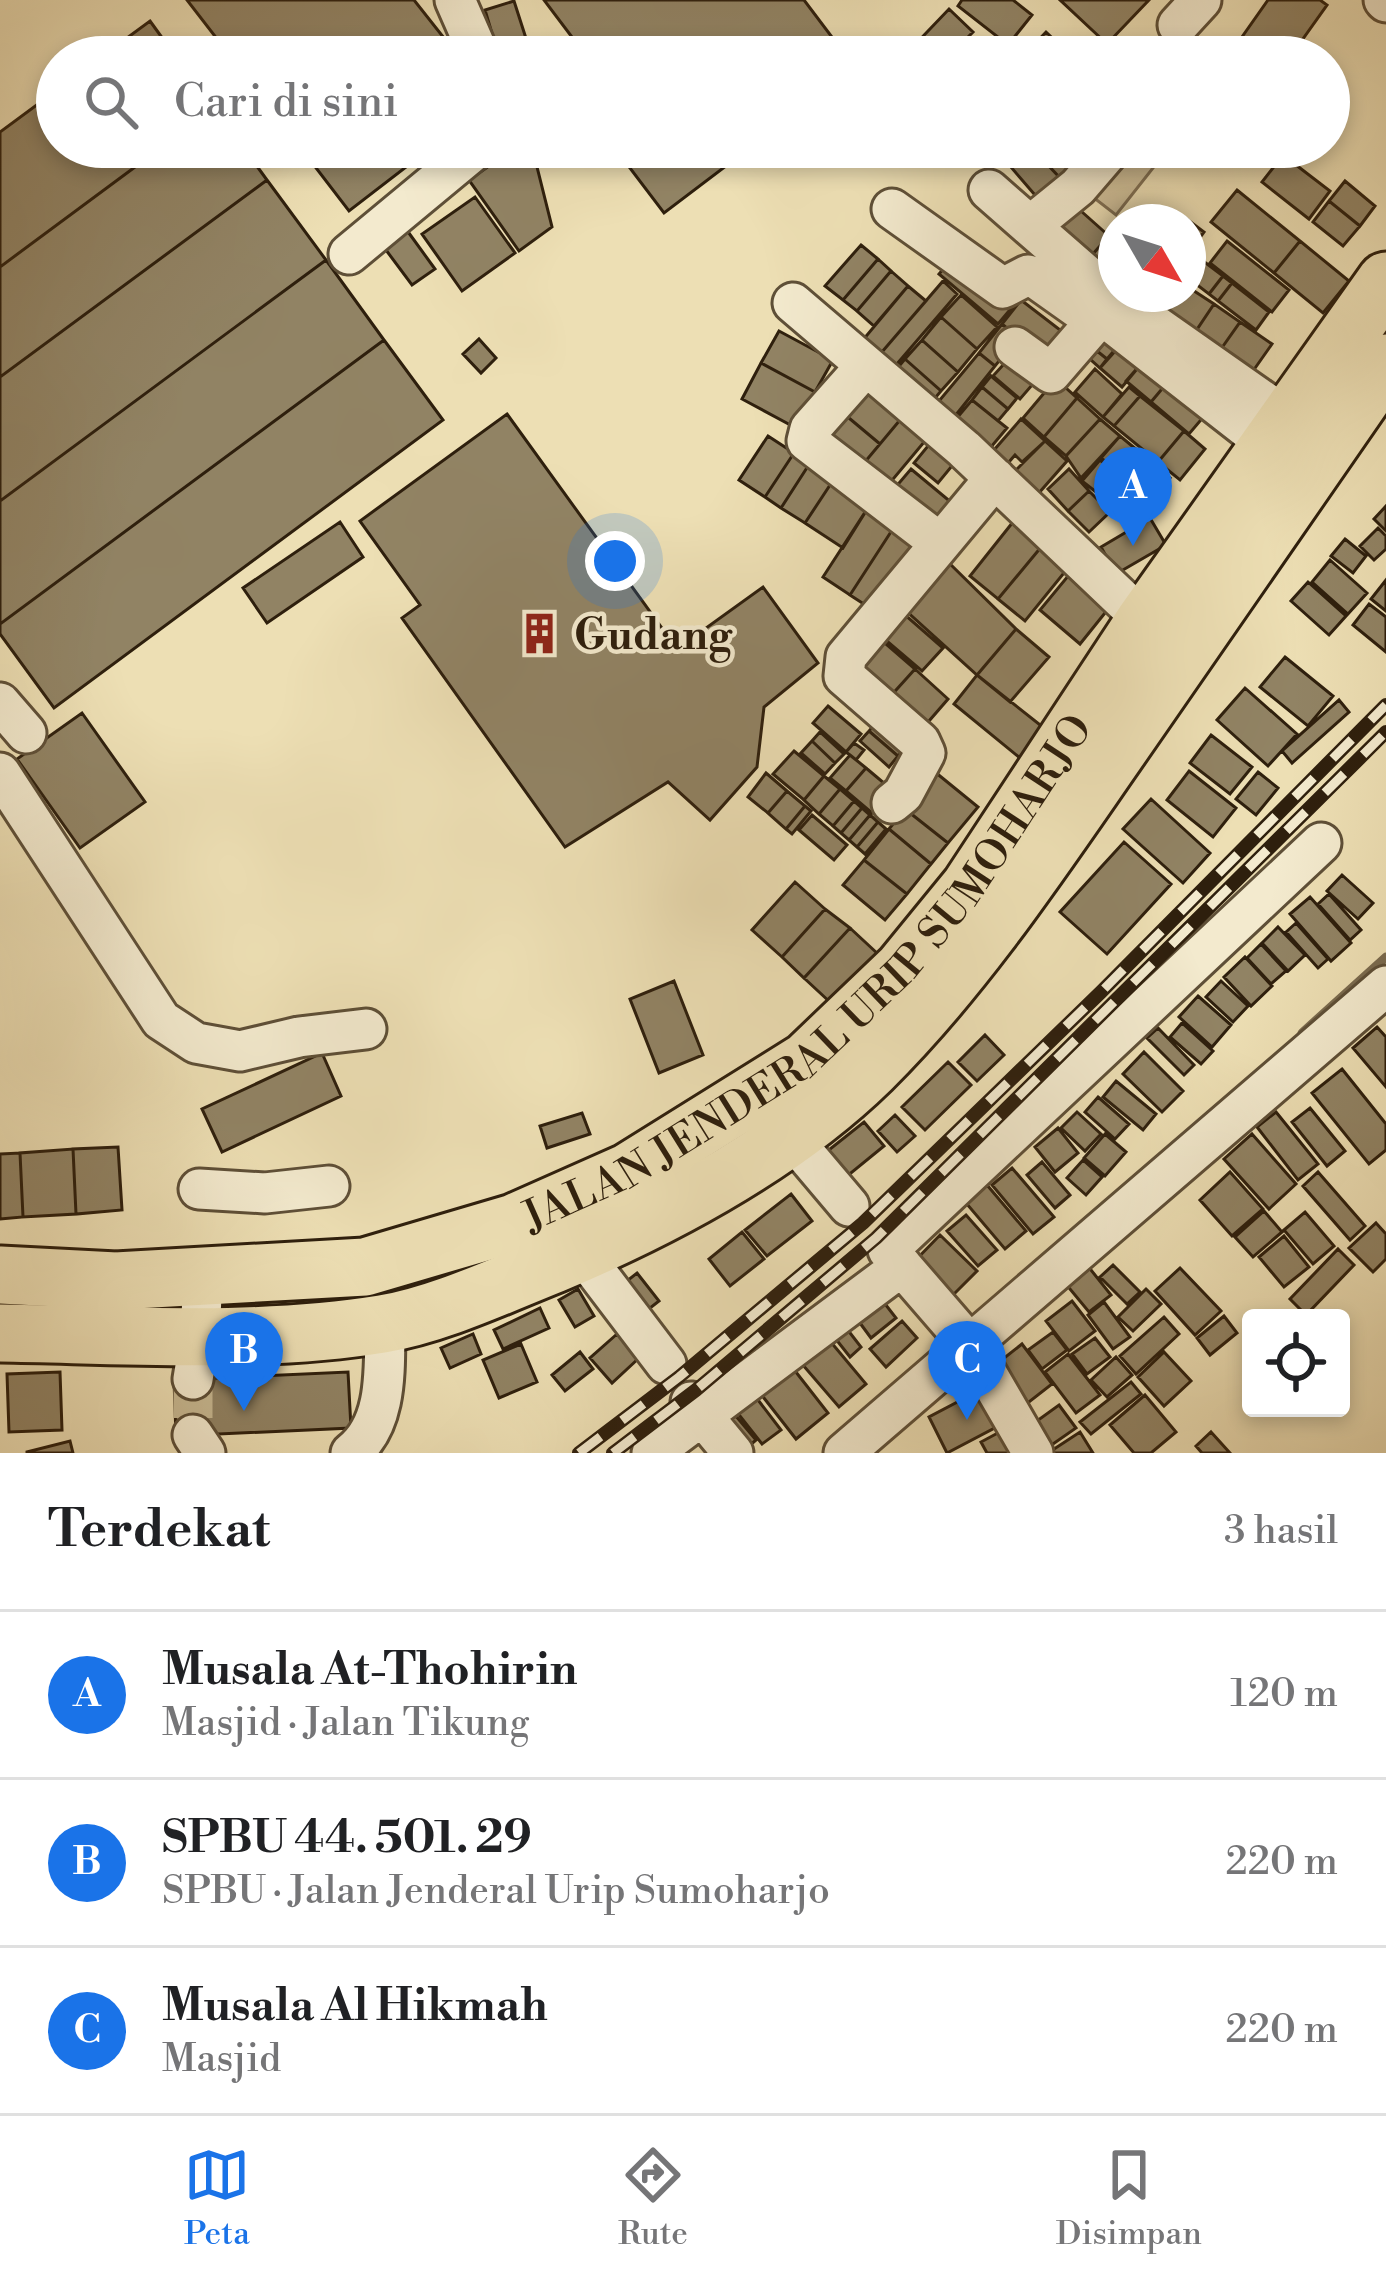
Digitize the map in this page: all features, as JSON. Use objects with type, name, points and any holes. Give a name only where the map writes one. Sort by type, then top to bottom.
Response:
[{"type":"highway","name":"JALAN JENDERAL URIP SUMOHARJO","points":[[0,1275],[116,1281],[365,1268],[514,1223],[629,1172],[807,1061],[903,969],[970,887],[1145,621],[1386,281]]},
{"type":"highway","name":"JALAN JENDERAL URIP SUMOHARJO","points":[[0,1334],[196,1358],[386,1323],[491,1290],[581,1252],[680,1204],[789,1135],[870,1070],[963,964],[1064,828],[1386,363]]},
{"type":"street","points":[[455,0],[471,36]]},
{"type":"street","points":[[349,254],[453,168]]},
{"type":"street","points":[[1030,226],[1094,168]]},
{"type":"street","points":[[989,190],[1030,226],[1098,307]]},
{"type":"street","points":[[892,208],[1003,288],[1028,275],[1098,308]]},
{"type":"street","points":[[793,303],[994,478],[1145,621]]},
{"type":"street","points":[[1015,347],[1051,373],[1098,312]]},
{"type":"street","points":[[1104,312],[1276,431]]},
{"type":"street","points":[[864,368],[810,429],[807,441],[940,543]]},
{"type":"street","points":[[892,803],[903,794],[925,753],[920,742],[844,676],[842,668],[846,657],[994,478]]},
{"type":"street","points":[[0,773],[161,1020],[196,1043],[240,1051],[299,1037],[366,1029]]},
{"type":"street","points":[[1033,1453],[962,1335],[887,1250],[1321,843]]},
{"type":"street","points":[[844,1453],[962,1335],[1386,986]]},
{"type":"street","points":[[789,1135],[850,1206]]},
{"type":"street","points":[[199,1189],[265,1193],[329,1186]]},
{"type":"street","points":[[581,1252],[666,1364]]},
{"type":"street","points":[[652,1453],[696,1409],[902,1266]]},
{"type":"street","points":[[196,1358],[202,1276]]},
{"type":"street","points":[[351,1453],[376,1422],[386,1323]]},
{"type":"street","points":[[696,1409],[733,1453]]},
{"type":"shaded area","points":[[1110,168],[1153,168],[1125,204],[1102,204],[1089,194]]},
{"type":"building","points":[[187,0],[414,0],[442,36],[215,36]]},
{"type":"building","points":[[544,0],[804,0],[831,36],[571,36]]},
{"type":"building","points":[[962,0],[1013,0],[1032,15],[1015,36],[996,36],[958,6]]},
{"type":"building","points":[[1060,0],[1149,0],[1115,36],[1098,36]]},
{"type":"building","points":[[1268,0],[1320,0],[1327,5],[1305,36],[1243,36]]},
{"type":"building","points":[[514,1],[525,36],[493,36],[485,10]]},
{"type":"building","points":[[949,9],[973,32],[969,36],[923,36]]},
{"type":"building","points":[[150,21],[161,36],[130,36]]},
{"type":"building","points":[[36,105],[36,168],[134,168],[0,267],[0,132]]},
{"type":"building","points":[[134,168],[258,168],[267,180],[0,377],[0,267]]},
{"type":"building","points":[[316,168],[405,168],[349,211]]},
{"type":"building","points":[[486,168],[537,168],[552,227],[519,251],[469,180]]},
{"type":"building","points":[[630,168],[723,168],[664,213]]},
{"type":"building","points":[[1012,168],[1051,168],[1061,179],[1035,195]]},
{"type":"building","points":[[1051,168],[1074,168],[1061,179]]},
{"type":"building","points":[[1273,168],[1300,168],[1330,191],[1309,219],[1262,182]]},
{"type":"building","points":[[267,180],[326,260],[0,501],[0,377]]},
{"type":"building","points":[[1345,181],[1375,206],[1360,226],[1329,201]]},
{"type":"building","points":[[1237,190],[1300,241],[1274,273],[1211,222]]},
{"type":"building","points":[[475,197],[515,253],[462,291],[422,234]]},
{"type":"building","points":[[1329,201],[1360,226],[1343,246],[1313,222]]},
{"type":"building","points":[[1072,203],[1098,226],[1098,248],[1091,256],[1053,223]]},
{"type":"building","points":[[406,229],[435,269],[412,285],[383,246]]},
{"type":"building","points":[[1227,241],[1289,290],[1272,312],[1210,263]]},
{"type":"building","points":[[1300,241],[1349,281],[1323,313],[1274,273]]},
{"type":"building","points":[[861,245],[878,259],[843,300],[825,286]]},
{"type":"building","points":[[955,255],[1014,305],[998,324],[939,274]]},
{"type":"building","points":[[878,259],[891,271],[857,311],[843,300]]},
{"type":"building","points":[[326,260],[384,340],[0,624],[0,501]]},
{"type":"building","points":[[1206,263],[1223,276],[1209,294],[1206,292]]},
{"type":"building","points":[[891,271],[908,286],[874,326],[857,311]]},
{"type":"building","points":[[1223,276],[1232,283],[1218,301],[1209,294]]},
{"type":"building","points":[[943,281],[957,294],[884,379],[869,367]]},
{"type":"building","points":[[1232,283],[1269,312],[1256,330],[1218,301]]},
{"type":"building","points":[[908,286],[926,301],[869,367],[852,353]]},
{"type":"building","points":[[961,295],[997,327],[977,349],[941,317]]},
{"type":"building","points":[[1206,299],[1214,304],[1196,331],[1167,312],[1206,312]]},
{"type":"building","points":[[1021,300],[1064,333],[1044,358],[1002,324]]},
{"type":"building","points":[[1214,304],[1240,322],[1221,349],[1196,331]]},
{"type":"building","points":[[941,317],[977,349],[958,372],[922,340]]},
{"type":"building","points":[[1240,322],[1272,344],[1253,371],[1221,349]]},
{"type":"building","points":[[1002,324],[1018,338],[995,366],[979,353]]},
{"type":"building","points":[[1115,330],[1124,339],[1107,359],[1097,351]]},
{"type":"building","points":[[779,331],[833,360],[815,392],[761,363]]},
{"type":"building","points":[[479,339],[496,358],[481,373],[463,354]]},
{"type":"building","points":[[1126,339],[1147,357],[1122,387],[1100,368]]},
{"type":"building","points":[[384,340],[443,420],[54,708],[0,634],[0,624]]},
{"type":"building","points":[[922,340],[958,372],[941,391],[905,359]]},
{"type":"building","points":[[1097,351],[1107,359],[1100,368],[1090,359]]},
{"type":"building","points":[[979,353],[995,366],[951,421],[934,407]]},
{"type":"building","points":[[1013,354],[1039,377],[1020,399],[993,376]]},
{"type":"building","points":[[1147,357],[1172,377],[1151,402],[1126,381]]},
{"type":"building","points":[[905,359],[941,391],[925,410],[889,378]]},
{"type":"building","points":[[761,363],[815,392],[796,428],[742,399]]},
{"type":"building","points":[[1095,369],[1122,394],[1103,417],[1075,392]]},
{"type":"building","points":[[991,376],[1017,398],[1008,409],[982,387]]},
{"type":"building","points":[[1172,377],[1211,408],[1189,434],[1151,402]]},
{"type":"building","points":[[862,378],[905,414],[880,444],[837,408]]},
{"type":"building","points":[[1056,379],[1077,398],[1044,437],[1023,418]]},
{"type":"building","points":[[982,387],[1008,409],[998,421],[972,400]]},
{"type":"building","points":[[1129,387],[1140,396],[1114,426],[1103,417]]},
{"type":"building","points":[[1140,396],[1184,431],[1158,462],[1114,426]]},
{"type":"building","points":[[1077,398],[1100,419],[1066,456],[1044,437]]},
{"type":"building","points":[[972,400],[1007,428],[986,453],[951,425]]},
{"type":"building","points":[[837,408],[880,444],[859,469],[816,433]]},
{"type":"building","name":"Gudang","points":[[507,414],[677,649],[763,587],[818,663],[764,707],[757,767],[710,820],[668,782],[565,847],[402,618],[420,605],[360,521]]},
{"type":"building","points":[[905,414],[930,435],[884,490],[859,469]]},
{"type":"building","points":[[1021,419],[1045,441],[1022,462],[1015,455],[1002,470],[988,457]]},
{"type":"building","points":[[1100,419],[1120,436],[1081,478],[1066,456]]},
{"type":"building","points":[[1184,431],[1205,449],[1180,480],[1158,462]]},
{"type":"building","points":[[768,436],[794,453],[765,497],[739,480]]},
{"type":"building","points":[[1120,436],[1137,450],[1119,472],[1101,458]]},
{"type":"building","points":[[932,441],[956,461],[938,483],[914,463]]},
{"type":"building","points":[[1045,441],[1067,461],[1030,503],[1006,480]]},
{"type":"building","points":[[1137,450],[1170,478],[1151,500],[1119,472]]},
{"type":"building","points":[[794,453],[810,463],[781,508],[765,497]]},
{"type":"building","points":[[1100,460],[1121,478],[1101,496],[1082,481]]},
{"type":"building","points":[[810,463],[834,479],[805,523],[781,508]]},
{"type":"building","points":[[911,469],[952,503],[930,530],[888,496]]},
{"type":"building","points":[[1069,469],[1089,491],[1068,511],[1048,489]]},
{"type":"building","points":[[1121,478],[1145,498],[1116,514],[1101,496]]},
{"type":"building","points":[[834,479],[871,503],[843,548],[805,523]]},
{"type":"building","points":[[1089,491],[1110,512],[1089,532],[1068,511]]},
{"type":"building","points":[[871,503],[898,521],[850,595],[823,577]]},
{"type":"building","points":[[1386,506],[1386,531],[1374,519]]},
{"type":"building","points":[[1150,518],[1166,545],[1116,574],[1101,547]]},
{"type":"building","points":[[898,521],[921,536],[873,610],[850,595]]},
{"type":"building","points":[[340,522],[363,557],[267,623],[243,588]]},
{"type":"building","points":[[1013,522],[1042,546],[998,599],[970,576]]},
{"type":"building","points":[[1378,528],[1386,536],[1386,549],[1374,560],[1360,546]]},
{"type":"building","points":[[1345,539],[1366,556],[1353,573],[1331,556]]},
{"type":"building","points":[[1042,546],[1068,568],[1025,621],[998,599]]},
{"type":"building","points":[[945,559],[1016,629],[977,675],[903,608]]},
{"type":"building","points":[[1330,560],[1367,593],[1348,614],[1312,582]]},
{"type":"building","points":[[1073,570],[1113,603],[1080,644],[1040,610]]},
{"type":"building","points":[[1386,580],[1386,611],[1371,599]]},
{"type":"building","points":[[1308,582],[1346,616],[1329,635],[1291,601]]},
{"type":"building","points":[[1369,604],[1386,617],[1386,652],[1353,625]]},
{"type":"building","points":[[896,607],[943,648],[922,671],[875,631]]},
{"type":"building","points":[[1016,629],[1049,657],[1010,702],[977,675]]},
{"type":"building","points":[[878,637],[915,669],[888,699],[851,667]]},
{"type":"building","points":[[1285,657],[1333,696],[1308,726],[1260,687]]},
{"type":"building","points":[[915,669],[948,699],[922,729],[888,699]]},
{"type":"building","points":[[977,675],[1044,728],[1020,758],[954,704]]},
{"type":"building","points":[[1245,688],[1297,734],[1268,766],[1217,720]]},
{"type":"building","points":[[1339,700],[1349,712],[1292,763],[1282,751]]},
{"type":"building","points":[[828,706],[861,734],[846,752],[813,723]]},
{"type":"building","points":[[82,713],[145,802],[80,848],[17,759]]},
{"type":"building","points":[[882,716],[911,742],[898,756],[869,731]]},
{"type":"building","points":[[869,731],[898,756],[889,767],[860,741]]},
{"type":"building","points":[[820,732],[844,754],[835,763],[812,741]]},
{"type":"building","points":[[1211,735],[1252,767],[1230,794],[1190,763]]},
{"type":"building","points":[[812,741],[835,763],[825,774],[801,753]]},
{"type":"building","points":[[854,743],[864,750],[856,760],[846,752]]},
{"type":"building","points":[[794,751],[824,776],[804,800],[773,774]]},
{"type":"building","points":[[850,755],[866,768],[846,791],[830,778]]},
{"type":"building","points":[[866,768],[891,789],[872,813],[846,791]]},
{"type":"building","points":[[1189,771],[1236,808],[1213,837],[1167,800]]},
{"type":"building","points":[[935,772],[978,807],[948,843],[905,809]]},
{"type":"building","points":[[1258,772],[1278,788],[1256,815],[1236,799]]},
{"type":"building","points":[[766,773],[787,791],[768,813],[748,797]]},
{"type":"building","points":[[824,776],[840,789],[819,814],[804,800]]},
{"type":"building","points":[[840,789],[854,801],[833,826],[819,814]]},
{"type":"building","points":[[787,791],[805,806],[786,829],[768,813]]},
{"type":"building","points":[[1151,799],[1210,853],[1183,883],[1123,829]]},
{"type":"building","points":[[854,801],[862,808],[841,833],[833,826]]},
{"type":"building","points":[[805,806],[811,811],[792,834],[786,829]]},
{"type":"building","points":[[862,808],[870,815],[849,840],[841,833]]},
{"type":"building","points":[[905,809],[948,843],[931,864],[889,829]]},
{"type":"building","points":[[812,815],[847,845],[834,860],[799,830]]},
{"type":"building","points":[[870,815],[878,822],[857,847],[849,840]]},
{"type":"building","points":[[878,822],[886,829],[865,854],[857,847]]},
{"type":"building","points":[[889,829],[931,864],[907,894],[864,860]]},
{"type":"building","points":[[1124,842],[1171,884],[1107,954],[1060,912]]},
{"type":"building","points":[[864,860],[907,894],[885,920],[843,885]]},
{"type":"building","points":[[1342,875],[1373,903],[1358,919],[1327,891]]},
{"type":"building","points":[[795,882],[825,909],[782,957],[752,930]]},
{"type":"building","points":[[1329,894],[1361,930],[1350,940],[1318,904]]},
{"type":"building","points":[[1310,897],[1351,943],[1331,961],[1290,914]]},
{"type":"building","points":[[825,909],[850,928],[804,978],[782,957]]},
{"type":"building","points":[[1296,923],[1328,959],[1318,968],[1286,932]]},
{"type":"building","points":[[1278,927],[1305,955],[1288,971],[1262,943]]},
{"type":"building","points":[[850,928],[878,954],[832,1004],[804,978]]},
{"type":"building","points":[[1261,944],[1286,971],[1271,984],[1247,958]]},
{"type":"building","points":[[1245,957],[1272,986],[1251,1006],[1224,977]]},
{"type":"building","points":[[674,981],[703,1055],[659,1073],[630,999]]},
{"type":"building","points":[[1221,981],[1248,1006],[1233,1022],[1206,997]]},
{"type":"building","points":[[1198,996],[1231,1025],[1212,1047],[1179,1017]]},
{"type":"building","points":[[1182,1023],[1213,1051],[1201,1064],[1170,1037]]},
{"type":"building","points":[[1377,1027],[1386,1037],[1386,1087],[1353,1048]]},
{"type":"building","points":[[1158,1028],[1194,1065],[1184,1075],[1147,1038]]},
{"type":"building","points":[[985,1035],[1004,1055],[977,1081],[958,1062]]},
{"type":"building","points":[[1144,1052],[1183,1091],[1162,1112],[1123,1074]]},
{"type":"building","points":[[322,1053],[341,1096],[222,1152],[202,1109]]},
{"type":"building","points":[[948,1062],[971,1085],[925,1130],[902,1107]]},
{"type":"building","points":[[1342,1069],[1386,1124],[1386,1150],[1369,1164],[1312,1093]]},
{"type":"building","points":[[1116,1081],[1156,1114],[1143,1130],[1103,1097]]},
{"type":"building","points":[[1098,1097],[1129,1124],[1115,1139],[1085,1112]]},
{"type":"building","points":[[1310,1108],[1345,1151],[1327,1166],[1292,1122]]},
{"type":"building","points":[[1077,1112],[1101,1134],[1085,1151],[1061,1128]]},
{"type":"building","points":[[1276,1112],[1318,1164],[1298,1180],[1257,1127]]},
{"type":"building","points":[[582,1113],[590,1134],[547,1148],[540,1126]]},
{"type":"building","points":[[895,1115],[915,1136],[897,1152],[878,1131]]},
{"type":"building","points":[[864,1122],[884,1146],[840,1182],[820,1157]]},
{"type":"building","points":[[1058,1128],[1078,1153],[1055,1172],[1035,1147]]},
{"type":"building","points":[[1105,1134],[1126,1152],[1105,1176],[1084,1158]]},
{"type":"building","points":[[1252,1134],[1296,1184],[1269,1209],[1224,1159]]},
{"type":"building","points":[[118,1147],[122,1210],[76,1214],[73,1149]]},
{"type":"building","points":[[73,1149],[76,1214],[23,1217],[20,1153]]},
{"type":"building","points":[[20,1153],[23,1217],[0,1219],[0,1154]]},
{"type":"building","points":[[1083,1160],[1102,1177],[1086,1195],[1067,1178]]},
{"type":"building","points":[[1042,1162],[1070,1195],[1055,1208],[1027,1175]]},
{"type":"building","points":[[1012,1168],[1054,1217],[1033,1234],[992,1185]]},
{"type":"building","points":[[1230,1172],[1263,1209],[1232,1236],[1200,1200]]},
{"type":"building","points":[[1318,1172],[1365,1226],[1350,1240],[1303,1186]]},
{"type":"building","points":[[987,1185],[1026,1231],[1005,1249],[966,1203]]},
{"type":"building","points":[[791,1194],[812,1221],[767,1256],[745,1230]]},
{"type":"building","points":[[1264,1211],[1282,1232],[1253,1257],[1235,1237]]},
{"type":"building","points":[[1305,1212],[1334,1246],[1313,1264],[1284,1230]]},
{"type":"building","points":[[966,1215],[997,1250],[978,1266],[947,1231]]},
{"type":"building","points":[[1376,1223],[1386,1234],[1386,1259],[1373,1272],[1349,1248]]},
{"type":"building","points":[[742,1232],[764,1259],[730,1286],[709,1259]]},
{"type":"building","points":[[940,1235],[977,1271],[945,1303],[909,1267]]},
{"type":"building","points":[[1284,1236],[1309,1267],[1284,1287],[1259,1257]]},
{"type":"building","points":[[1338,1249],[1354,1265],[1312,1309],[1300,1309],[1290,1299]]},
{"type":"building","points":[[1087,1265],[1111,1295],[1089,1312],[1065,1283]]},
{"type":"building","points":[[1113,1265],[1140,1292],[1127,1304],[1100,1277]]},
{"type":"building","points":[[1180,1268],[1221,1311],[1195,1335],[1155,1291]]},
{"type":"building","points":[[637,1273],[659,1301],[640,1316],[618,1288]]},
{"type":"building","points":[[578,1289],[594,1316],[575,1327],[559,1300]]},
{"type":"building","points":[[1146,1289],[1161,1304],[1133,1331],[1118,1317]]},
{"type":"building","points":[[882,1300],[896,1318],[871,1338],[857,1319]]},
{"type":"building","points":[[1072,1301],[1095,1331],[1069,1351],[1046,1321]]},
{"type":"building","points":[[1104,1302],[1130,1337],[1113,1349],[1088,1315]]},
{"type":"building","points":[[540,1308],[549,1328],[503,1349],[494,1330]]},
{"type":"building","points":[[1224,1316],[1237,1333],[1210,1355],[1197,1338]]},
{"type":"building","points":[[1164,1317],[1179,1334],[1136,1374],[1120,1356]]},
{"type":"building","points":[[902,1321],[917,1338],[886,1367],[870,1349]]},
{"type":"building","points":[[847,1329],[861,1347],[850,1357],[835,1338]]},
{"type":"building","points":[[1053,1332],[1067,1350],[1042,1369],[1028,1350]]},
{"type":"building","points":[[473,1334],[481,1354],[450,1368],[441,1348]]},
{"type":"building","points":[[617,1334],[639,1358],[612,1383],[590,1358]]},
{"type":"building","points":[[1095,1338],[1110,1357],[1087,1374],[1072,1354]]},
{"type":"building","points":[[830,1341],[866,1384],[839,1407],[802,1364]]},
{"type":"building","points":[[521,1344],[537,1382],[499,1398],[483,1360]]},
{"type":"building","points":[[1022,1344],[1052,1384],[1020,1409],[989,1370]]},
{"type":"building","points":[[580,1352],[593,1369],[565,1391],[552,1375]]},
{"type":"building","points":[[1164,1352],[1191,1381],[1164,1406],[1138,1377]]},
{"type":"building","points":[[1068,1354],[1100,1395],[1076,1413],[1045,1372]]},
{"type":"building","points":[[1116,1357],[1132,1375],[1107,1397],[1091,1380]]},
{"type":"building","points":[[792,1367],[828,1413],[796,1439],[760,1393]]},
{"type":"building","points":[[60,1372],[62,1430],[9,1432],[7,1374]]},
{"type":"building","points":[[348,1372],[351,1428],[176,1436],[174,1380]]},
{"type":"building","points":[[1131,1382],[1141,1394],[1091,1434],[1080,1422]]},
{"type":"building","points":[[986,1387],[1004,1423],[947,1453],[929,1417]]},
{"type":"building","points":[[1145,1395],[1176,1432],[1151,1453],[1134,1453],[1110,1425]]},
{"type":"building","points":[[755,1396],[781,1430],[762,1444],[736,1411]]},
{"type":"building","points":[[1059,1405],[1076,1428],[1040,1453],[1023,1431]]},
{"type":"building","points":[[730,1409],[756,1440],[741,1453],[713,1423]]},
{"type":"building","points":[[1009,1427],[1023,1453],[987,1453],[981,1442]]},
{"type":"building","points":[[1080,1432],[1093,1453],[1048,1453]]},
{"type":"building","points":[[1211,1432],[1230,1453],[1202,1453],[1196,1446]]},
{"type":"building","points":[[70,1441],[73,1453],[27,1453],[27,1452]]},
{"type":"waterway","points":[[1302,1033],[1386,957]]},
{"type":"tunnel","points":[[193,1379],[193,1435]]},
{"type":"railway","points":[[579,1453],[679,1377],[863,1223],[1386,705]]},
{"type":"railway","points":[[613,1453],[696,1390],[876,1238],[1386,732]]},
{"type":"place","name":"Musala At-Thohirin","points":[[1133,546]]},
{"type":"place","name":"Gudang","points":[[540,634]]},
{"type":"place","name":"SPBU 44. 501. 29","points":[[244,1411]]},
{"type":"place","name":"Musala Al Hikmah","points":[[967,1420]]}]
